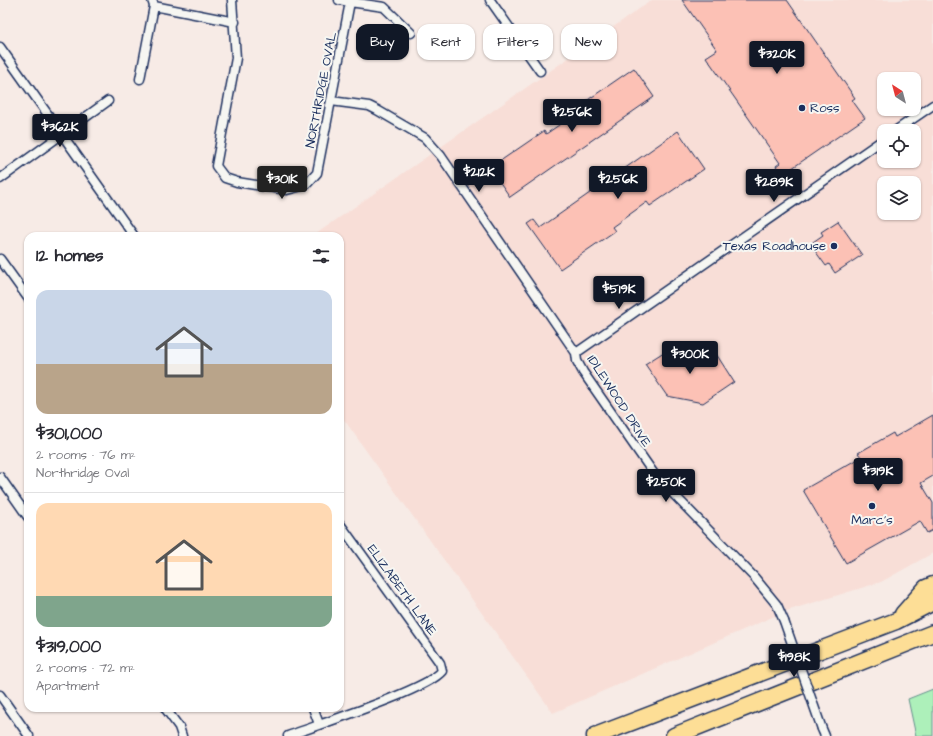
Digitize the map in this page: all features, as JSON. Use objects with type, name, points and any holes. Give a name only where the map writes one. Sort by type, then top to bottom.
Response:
[{"type":"highway","points":[[896,621],[926,588],[933,585]]},
{"type":"highway","points":[[595,736],[896,621],[933,602]]},
{"type":"highway","points":[[674,736],[933,633]]},
{"type":"highway","points":[[902,646],[933,646]]},
{"type":"street","name":"NORTHRIDGE OVAL","points":[[232,0],[235,22],[236,58],[216,166],[224,178],[237,182],[287,190],[306,185],[317,173],[350,2]]},
{"type":"street","points":[[339,0],[384,8],[411,33]]},
{"type":"street","points":[[490,0],[540,71]]},
{"type":"street","points":[[140,79],[153,3],[235,22]]},
{"type":"street","points":[[0,47],[131,232]]},
{"type":"street","points":[[0,179],[108,101]]},
{"type":"street","name":"IDLEWOOD DRIVE","points":[[331,101],[369,106],[425,138],[441,156],[576,353],[577,361],[583,372],[654,474],[754,577],[777,605],[824,732]]},
{"type":"street","points":[[905,124],[933,105]]},
{"type":"street","points":[[576,353],[877,144]]},
{"type":"street","points":[[0,259],[24,292]]},
{"type":"street","points":[[0,477],[24,510]]},
{"type":"street","name":"ELIZABETH LANE","points":[[319,724],[408,691],[435,678],[442,671],[440,664],[344,530]]},
{"type":"street","points":[[0,695],[29,736]]},
{"type":"street","points":[[168,712],[179,727],[182,736]]},
{"type":"street","points":[[288,736],[319,724],[314,712]]},
{"type":"shaded area","points":[[652,0],[933,0],[933,553],[881,582],[786,611],[553,713],[344,420],[344,232],[319,232],[566,60],[617,60],[617,24]]},
{"type":"green space","points":[[933,689],[933,736],[916,736],[908,699]]},
{"type":"building","points":[[682,0],[787,0],[855,98],[852,100],[865,118],[782,175],[776,166],[780,163],[706,57],[717,50]]},
{"type":"building","points":[[634,68],[654,97],[510,197],[490,168],[544,131],[546,134],[582,109],[579,106]]},
{"type":"building","points":[[678,131],[704,169],[650,206],[647,202],[612,227],[615,231],[560,269],[528,224],[534,220],[540,228]]},
{"type":"building","name":"Texas Roadhouse","points":[[838,221],[862,255],[835,273],[829,264],[826,266],[810,244],[823,235],[821,232]]},
{"type":"building","points":[[678,343],[685,354],[701,357],[713,349],[734,382],[703,403],[667,396],[645,364]]},
{"type":"building","points":[[933,415],[933,476],[921,483],[933,503],[933,530],[927,533],[920,521],[846,563],[803,490],[861,457],[858,453],[893,433],[895,437]]},
{"type":"place","name":"Ross","points":[[802,108]]},
{"type":"place","name":"Texas Roadhouse","points":[[834,246]]},
{"type":"place","name":"Marc's","points":[[872,506]]}]
